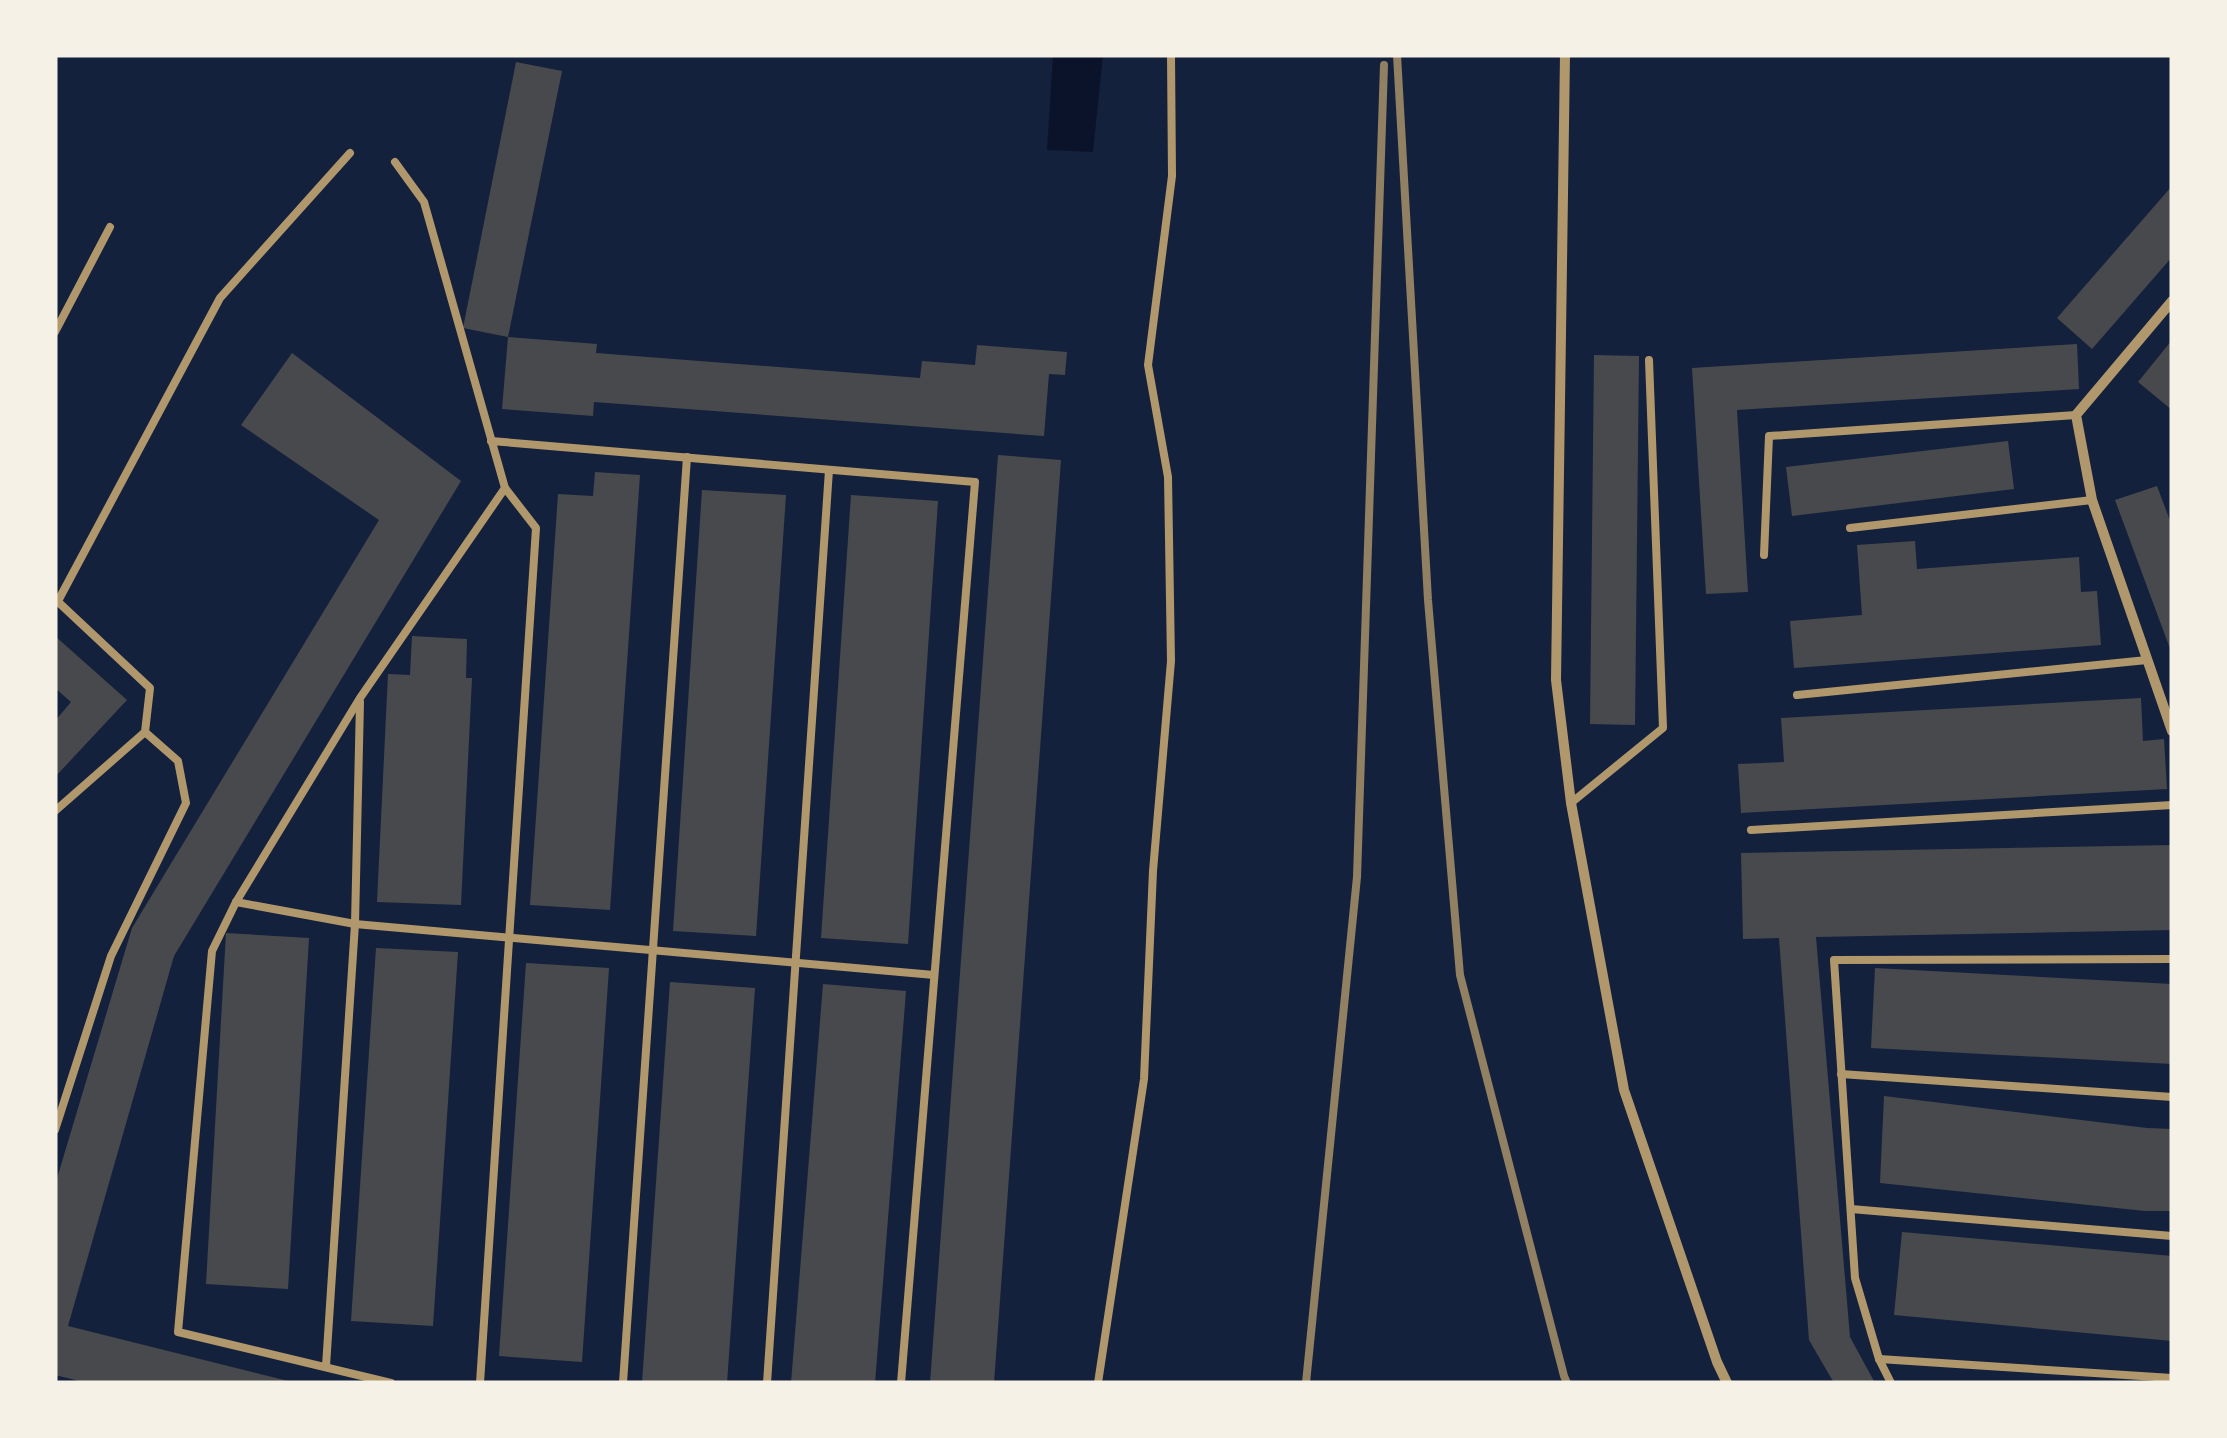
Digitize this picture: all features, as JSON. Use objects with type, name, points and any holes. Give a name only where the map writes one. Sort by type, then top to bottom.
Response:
[{"type":"street","points":[[1565,55],[1556,680],[1571,803],[1624,1090],[1717,1362],[1728,1383]]},
{"type":"street","points":[[2172,301],[2076,414],[2092,500],[2172,731]]},
{"type":"lane","points":[[1098,1383],[1144,1080],[1154,872],[1171,661],[1168,477],[1148,365],[1172,176],[1171,55]]},
{"type":"lane","points":[[55,812],[145,732],[150,688],[56,600],[220,298],[350,153]]},
{"type":"lane","points":[[396,162],[424,202],[505,488],[536,528],[480,1383]]},
{"type":"lane","points":[[55,332],[110,227]]},
{"type":"lane","points":[[1571,803],[1663,728],[1649,360]]},
{"type":"lane","points":[[1764,555],[1769,436],[2076,414]]},
{"type":"lane","points":[[491,441],[975,482],[900,1383]]},
{"type":"lane","points":[[623,1383],[687,457]]},
{"type":"lane","points":[[767,1383],[829,470]]},
{"type":"lane","points":[[391,1383],[178,1332],[212,951],[236,902],[360,698],[505,488]]},
{"type":"lane","points":[[1850,528],[2092,500]]},
{"type":"lane","points":[[1797,695],[2147,660]]},
{"type":"lane","points":[[326,1366],[356,924],[360,698]]},
{"type":"lane","points":[[55,1130],[111,956],[186,803],[178,760],[145,732]]},
{"type":"lane","points":[[1751,830],[2172,805]]},
{"type":"lane","points":[[236,902],[356,924],[934,976]]},
{"type":"lane","points":[[1891,1383],[1878,1358],[1855,1278],[1834,960],[2172,959]]},
{"type":"lane","points":[[1842,1074],[2172,1097]]},
{"type":"lane","points":[[1851,1209],[2172,1236]]},
{"type":"lane","points":[[1878,1358],[2172,1378]]},
{"type":"water","points":[[1053,55],[1103,55],[1093,152],[1047,150]]},
{"type":"building","points":[[516,62],[562,71],[508,337],[463,328]]},
{"type":"building","points":[[2172,186],[2172,257],[2092,349],[2057,318]]},
{"type":"building","points":[[508,337],[597,344],[596,353],[920,378],[922,361],[975,365],[977,345],[1067,352],[1065,375],[1049,374],[1044,436],[594,402],[593,416],[502,409]]},
{"type":"building","points":[[2172,340],[2172,410],[2138,382]]},
{"type":"building","points":[[2077,344],[2079,389],[1737,410],[1748,592],[1706,594],[1692,368]]},
{"type":"building","points":[[292,353],[461,481],[174,956],[68,1326],[296,1383],[88,1383],[55,1375],[55,1185],[132,928],[379,520],[241,425]]},
{"type":"building","points":[[1594,355],[1639,356],[1635,725],[1590,724]]},
{"type":"building","points":[[2008,441],[2014,489],[1792,516],[1786,467]]},
{"type":"building","points":[[998,455],[1061,460],[994,1383],[930,1383]]},
{"type":"building","points":[[595,472],[640,475],[610,910],[530,905],[558,494],[593,496]]},
{"type":"building","points":[[2157,486],[2172,526],[2172,654],[2115,500]]},
{"type":"building","points":[[702,490],[786,495],[756,936],[673,931]]},
{"type":"building","points":[[851,495],[938,501],[908,944],[821,938]]},
{"type":"building","points":[[1915,541],[1917,569],[2079,557],[2081,592],[2097,591],[2101,645],[1794,668],[1790,621],[1862,615],[1857,545]]},
{"type":"building","points":[[55,636],[127,700],[55,777],[55,721],[71,702],[55,688]]},
{"type":"building","points":[[412,636],[467,639],[466,678],[472,678],[461,905],[377,902],[388,674],[410,675]]},
{"type":"building","points":[[2141,698],[2143,741],[2164,739],[2167,789],[1741,813],[1738,764],[1784,762],[1781,718]]},
{"type":"building","points":[[2172,845],[2172,930],[1816,937],[1850,1337],[1875,1383],[1834,1383],[1809,1340],[1779,938],[1743,939],[1741,853]]},
{"type":"building","points":[[226,933],[309,938],[288,1289],[206,1284]]},
{"type":"building","points":[[376,948],[458,952],[433,1326],[351,1321]]},
{"type":"building","points":[[526,963],[609,968],[582,1362],[499,1356]]},
{"type":"building","points":[[1875,968],[2172,984],[2172,1064],[1871,1048]]},
{"type":"building","points":[[670,982],[755,988],[727,1383],[642,1383]]},
{"type":"building","points":[[823,984],[906,991],[875,1383],[791,1383]]},
{"type":"building","points":[[1884,1096],[2172,1129],[2172,1211],[1880,1183]]},
{"type":"building","points":[[1902,1232],[2172,1256],[2172,1341],[1894,1315]]},
{"type":"railway","points":[[1397,55],[1428,600],[1460,975],[1567,1383]]},
{"type":"railway","points":[[1306,1383],[1357,877],[1384,65]]}]
